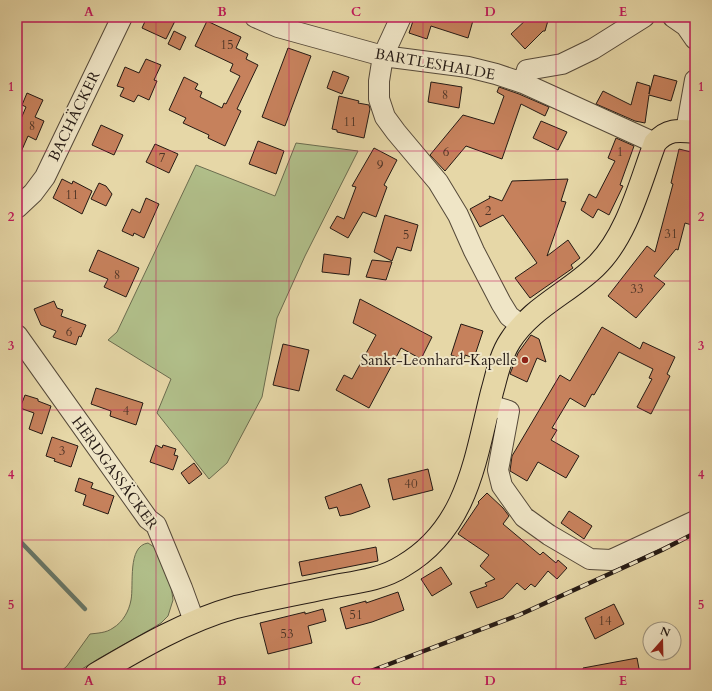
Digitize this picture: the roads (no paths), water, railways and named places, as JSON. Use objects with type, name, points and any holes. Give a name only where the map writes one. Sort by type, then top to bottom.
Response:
[{"type":"main road","points":[[96,674],[194,621],[235,608],[372,579],[403,567],[434,543],[446,530],[455,515],[475,464],[500,360],[510,341],[532,314],[579,281],[597,266],[615,243],[625,224],[655,143],[661,136],[669,132],[691,131]]},
{"type":"street","name":"BACHÄCKER","points":[[17,208],[33,193],[44,177],[122,17]]},
{"type":"street","name":"BARTLESHALDE","points":[[255,17],[278,27],[383,56],[468,67],[496,74],[523,83],[655,143]]},
{"type":"street","points":[[401,17],[383,56],[379,81],[379,99],[385,117],[438,182],[458,215],[474,251],[501,303],[509,316],[522,326]]},
{"type":"street","points":[[523,83],[526,70],[562,64],[593,49],[644,17]]},
{"type":"street","points":[[673,17],[686,26],[695,39]]},
{"type":"street","points":[[691,131],[695,80]]},
{"type":"street","name":"HERDGASSÄCKER","points":[[17,335],[148,519],[156,525],[194,621]]},
{"type":"street","points":[[489,405],[509,410],[498,470],[502,486],[524,517],[550,535],[590,559],[611,560],[695,521]]},
{"type":"waterway","points":[[17,538],[85,609]]},
{"type":"railway","points":[[363,674],[519,615],[662,550],[695,533]]},
{"type":"place","name":"Sankt-Leonhard-Kapelle","points":[[525,360]]}]
